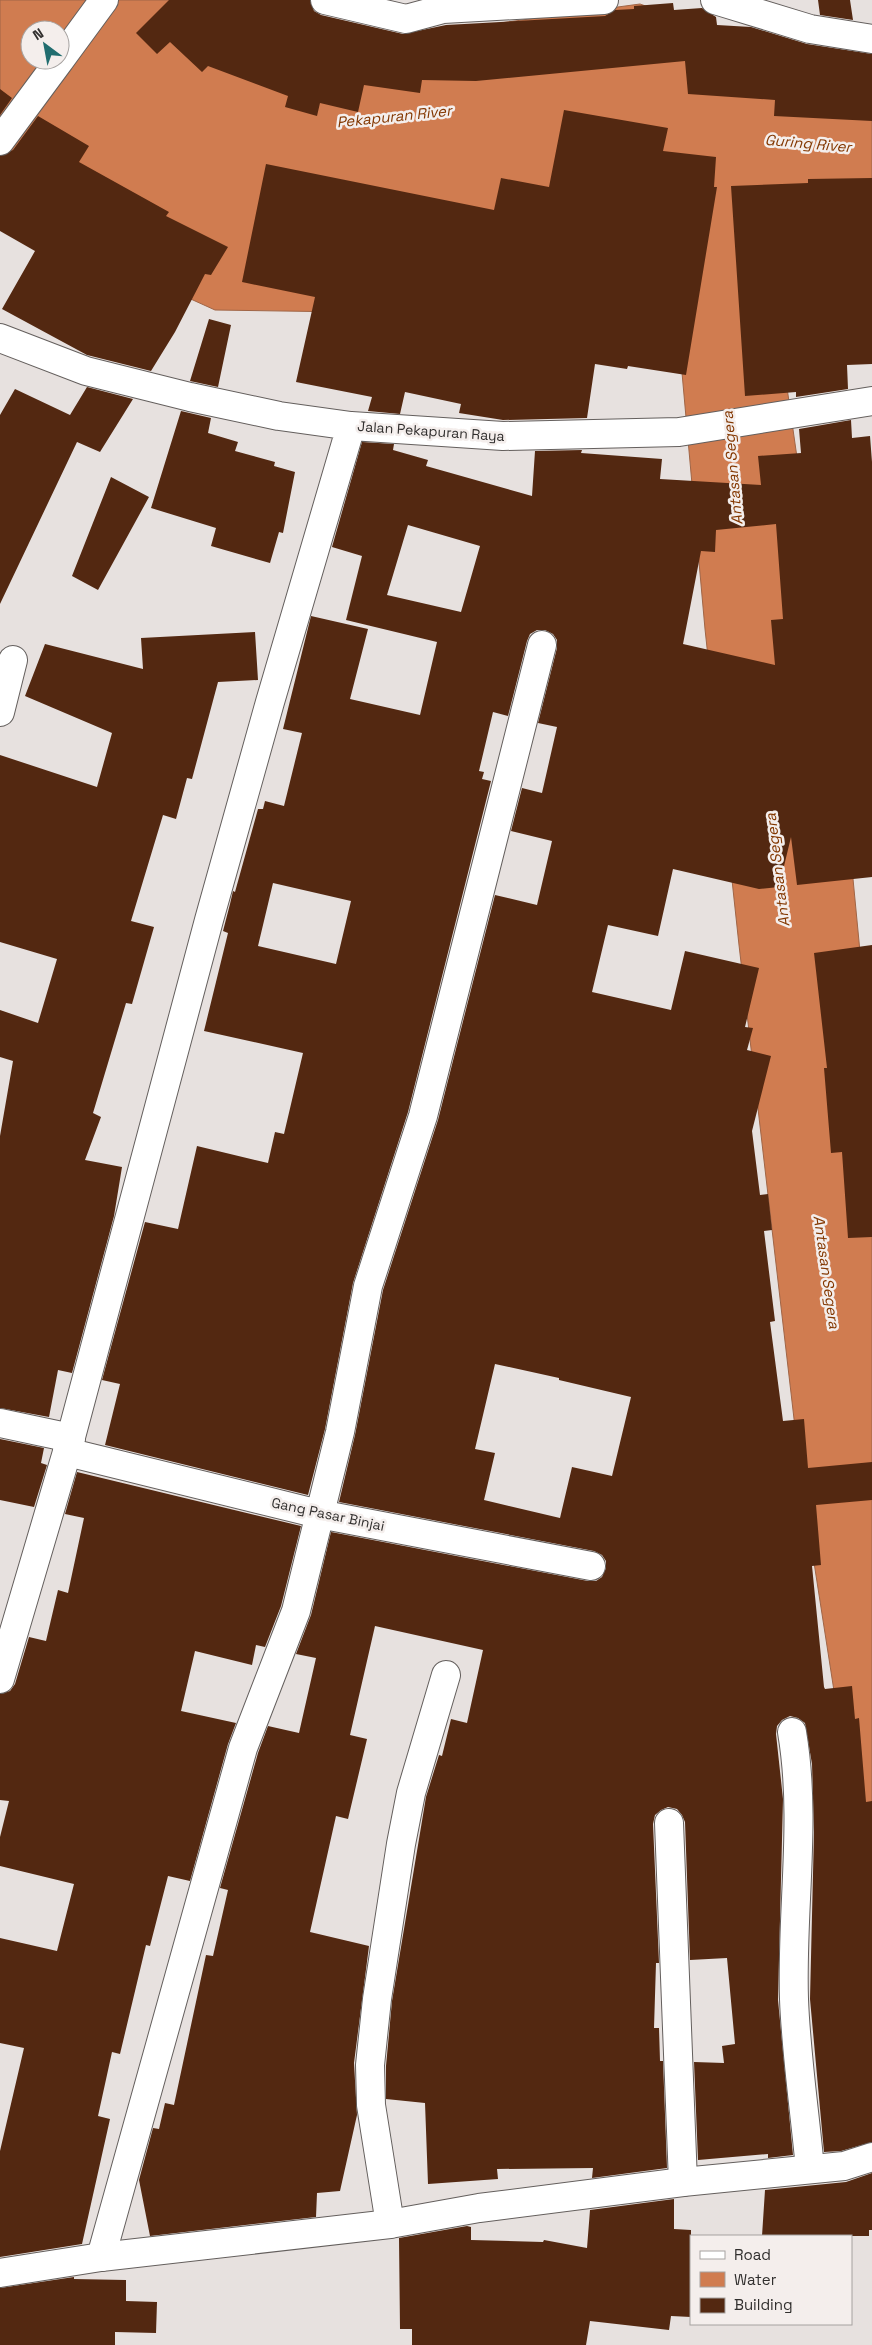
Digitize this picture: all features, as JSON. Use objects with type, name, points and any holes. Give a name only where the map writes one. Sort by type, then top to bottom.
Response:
[{"type":"street","points":[[70,46],[104,0]]},
{"type":"street","points":[[326,0],[406,19],[444,9],[604,0]]},
{"type":"street","points":[[715,0],[810,29],[872,39]]},
{"type":"street","points":[[0,141],[53,70]]},
{"type":"street","name":"Jalan Pekapuran Raya","points":[[0,338],[86,371],[190,398],[279,416],[351,426],[503,436],[679,432],[872,401]]},
{"type":"street","points":[[0,1679],[69,1445],[217,892],[351,426]]},
{"type":"street","points":[[101,2257],[244,1748],[296,1611],[340,1432],[368,1286],[423,1116],[542,645]]},
{"type":"street","points":[[0,712],[13,660]]},
{"type":"street","name":"Gang Pasar Binjai","points":[[0,1423],[69,1445],[319,1514],[591,1566]]},
{"type":"street","points":[[390,2224],[371,2105],[370,2065],[376,1999],[401,1844],[412,1793],[446,1675]]},
{"type":"street","points":[[792,1732],[797,1760],[798,1800],[794,1998],[810,2169]]},
{"type":"street","points":[[668,1823],[683,2182]]},
{"type":"street","points":[[0,2273],[101,2257],[390,2224],[479,2208],[683,2182],[844,2166],[872,2157]]},
{"type":"water","points":[[0,0],[250,0],[397,37],[640,4],[777,53],[872,74],[872,290],[775,304],[844,785],[872,1077],[872,1834],[839,1723],[801,1479],[739,945],[705,629],[677,317],[215,310],[65,242],[0,201]]},
{"type":"building","points":[[169,0],[310,0],[314,11],[321,15],[403,34],[446,25],[605,16],[615,10],[634,9],[634,6],[673,3],[674,10],[702,8],[716,17],[717,25],[751,27],[807,44],[872,54],[872,121],[774,116],[775,100],[688,94],[685,61],[476,81],[422,80],[420,93],[364,85],[358,112],[320,103],[317,116],[285,107],[288,96],[208,66],[202,72],[170,42],[157,54],[136,33]]},
{"type":"building","points":[[818,0],[850,0],[853,20],[820,15]]},
{"type":"building","points":[[0,89],[12,98],[0,115]]},
{"type":"building","points":[[564,110],[668,128],[663,151],[716,157],[714,187],[717,187],[686,375],[628,366],[627,369],[595,364],[587,418],[503,420],[459,413],[461,404],[405,392],[400,414],[368,411],[372,397],[296,382],[315,297],[242,282],[266,164],[494,210],[501,178],[549,187]]},
{"type":"building","points":[[38,116],[89,146],[79,162],[169,212],[166,216],[228,247],[211,275],[205,274],[175,332],[151,371],[87,355],[2,309],[35,251],[0,231],[0,156],[13,150]]},
{"type":"building","points":[[872,178],[872,364],[847,365],[848,389],[796,397],[796,392],[745,396],[731,186],[808,183],[808,179]]},
{"type":"building","points":[[209,319],[231,325],[218,387],[190,381]]},
{"type":"building","points":[[87,387],[133,399],[100,452],[77,442],[0,604],[0,415],[15,389],[70,415]]},
{"type":"building","points":[[181,411],[211,418],[208,433],[238,442],[235,451],[275,462],[274,466],[295,472],[283,533],[279,532],[270,563],[211,546],[216,528],[151,508]]},
{"type":"building","points":[[851,420],[852,438],[870,436],[872,462],[872,877],[797,885],[791,837],[779,887],[759,889],[673,869],[658,936],[608,925],[592,992],[671,1010],[685,951],[759,968],[745,1027],[753,1028],[747,1050],[771,1056],[752,1131],[760,1195],[768,1194],[772,1230],[764,1231],[775,1321],[770,1322],[783,1421],[804,1419],[808,1468],[872,1462],[872,1500],[816,1505],[821,1565],[812,1566],[824,1687],[825,1689],[852,1686],[855,1719],[859,1718],[866,1802],[872,1801],[872,2142],[841,2151],[824,2152],[810,1999],[814,1832],[812,1764],[805,1723],[798,1718],[790,1716],[782,1720],[777,1726],[776,1734],[783,1799],[778,2000],[793,2155],[768,2158],[768,2154],[698,2160],[694,2062],[724,2063],[722,2046],[735,2044],[727,1958],[690,1960],[685,1822],[677,1809],[668,1807],[655,1815],[653,1824],[659,1963],[656,1963],[654,2028],[659,2028],[660,2061],[663,2061],[667,2168],[592,2178],[593,2168],[497,2169],[498,2179],[428,2184],[425,2103],[386,2099],[386,2066],[392,2001],[426,1797],[439,1755],[442,1756],[451,1719],[467,1723],[483,1650],[375,1626],[350,1735],[367,1739],[348,1819],[336,1816],[310,1932],[369,1946],[354,2063],[357,2115],[340,2191],[317,2193],[316,2217],[150,2236],[139,2180],[153,2128],[159,2129],[165,2103],[174,2105],[206,1955],[213,1956],[228,1890],[220,1888],[258,1753],[268,1726],[299,1733],[316,1658],[296,1654],[311,1615],[331,1532],[588,1581],[596,1581],[602,1577],[606,1568],[606,1561],[602,1555],[594,1551],[339,1502],[355,1435],[383,1290],[438,1120],[495,895],[537,905],[552,841],[511,831],[522,788],[542,793],[557,727],[538,723],[557,648],[557,640],[553,634],[545,630],[537,630],[530,634],[508,716],[493,712],[479,771],[484,772],[482,779],[491,781],[408,1112],[353,1283],[325,1429],[308,1495],[105,1445],[120,1384],[102,1380],[145,1222],[178,1229],[197,1146],[268,1163],[275,1132],[284,1134],[303,1053],[204,1031],[228,933],[223,931],[258,809],[263,809],[265,801],[284,806],[302,733],[283,729],[311,616],[368,629],[350,699],[420,715],[437,642],[346,620],[362,556],[332,547],[362,442],[394,444],[393,450],[428,460],[426,466],[532,496],[535,451],[582,450],[581,453],[662,459],[660,479],[761,485],[758,456],[801,453],[799,429]],"holes":[[[776,524],[783,619],[771,620],[775,665],[683,644],[701,551],[715,552],[716,530]],[[408,525],[480,546],[461,612],[387,595]],[[273,883],[351,901],[336,964],[258,946]],[[495,1364],[631,1397],[612,1476],[572,1467],[560,1518],[484,1500],[495,1453],[475,1449]]]},
{"type":"building","points":[[111,477],[149,497],[98,590],[72,576]]},
{"type":"building","points":[[255,632],[258,680],[218,682],[192,779],[187,778],[176,819],[163,815],[131,921],[154,927],[132,1004],[126,1003],[93,1113],[101,1117],[85,1160],[122,1167],[114,1216],[72,1373],[58,1370],[49,1417],[0,1408],[0,1136],[13,1061],[0,1057],[0,1010],[38,1023],[57,959],[0,942],[0,755],[97,787],[112,733],[25,696],[45,644],[143,669],[141,638]]},
{"type":"building","points":[[872,945],[872,1237],[848,1238],[842,1152],[831,1153],[824,1068],[827,1068],[814,953]]},
{"type":"building","points":[[0,1439],[44,1448],[41,1463],[47,1465],[34,1507],[0,1500]]},
{"type":"building","points":[[77,1472],[301,1526],[281,1606],[265,1647],[256,1645],[252,1665],[195,1651],[181,1711],[236,1723],[228,1744],[190,1881],[168,1876],[150,1946],[146,1945],[120,2054],[112,2052],[98,2116],[110,2119],[82,2244],[0,2257],[0,2151],[24,2048],[0,2043],[0,1938],[57,1951],[74,1884],[0,1866],[0,1837],[9,1801],[0,1800],[0,1694],[10,1691],[15,1684],[29,1637],[46,1641],[58,1590],[68,1593],[84,1518],[65,1514]]},
{"type":"building","points":[[872,2173],[872,2230],[869,2230],[869,2236],[762,2235],[765,2190],[846,2182]]},
{"type":"building","points":[[674,2199],[674,2229],[691,2230],[690,2317],[671,2316],[669,2330],[590,2321],[586,2345],[412,2345],[412,2329],[400,2329],[399,2238],[467,2226],[471,2227],[471,2240],[543,2242],[544,2240],[587,2248],[590,2210]]},
{"type":"building","points":[[74,2277],[74,2279],[126,2280],[126,2301],[157,2302],[156,2333],[115,2332],[115,2345],[0,2345],[0,2288]]},
{"type":"water label","name":"Pekapuran River","points":[[394,116]]},
{"type":"water label","name":"Guring River","points":[[808,143]]},
{"type":"water label","name":"Antasan Segera","points":[[732,468]]},
{"type":"water label","name":"Antasan Segera","points":[[777,870]]},
{"type":"water label","name":"Antasan Segera","points":[[827,1272]]}]
